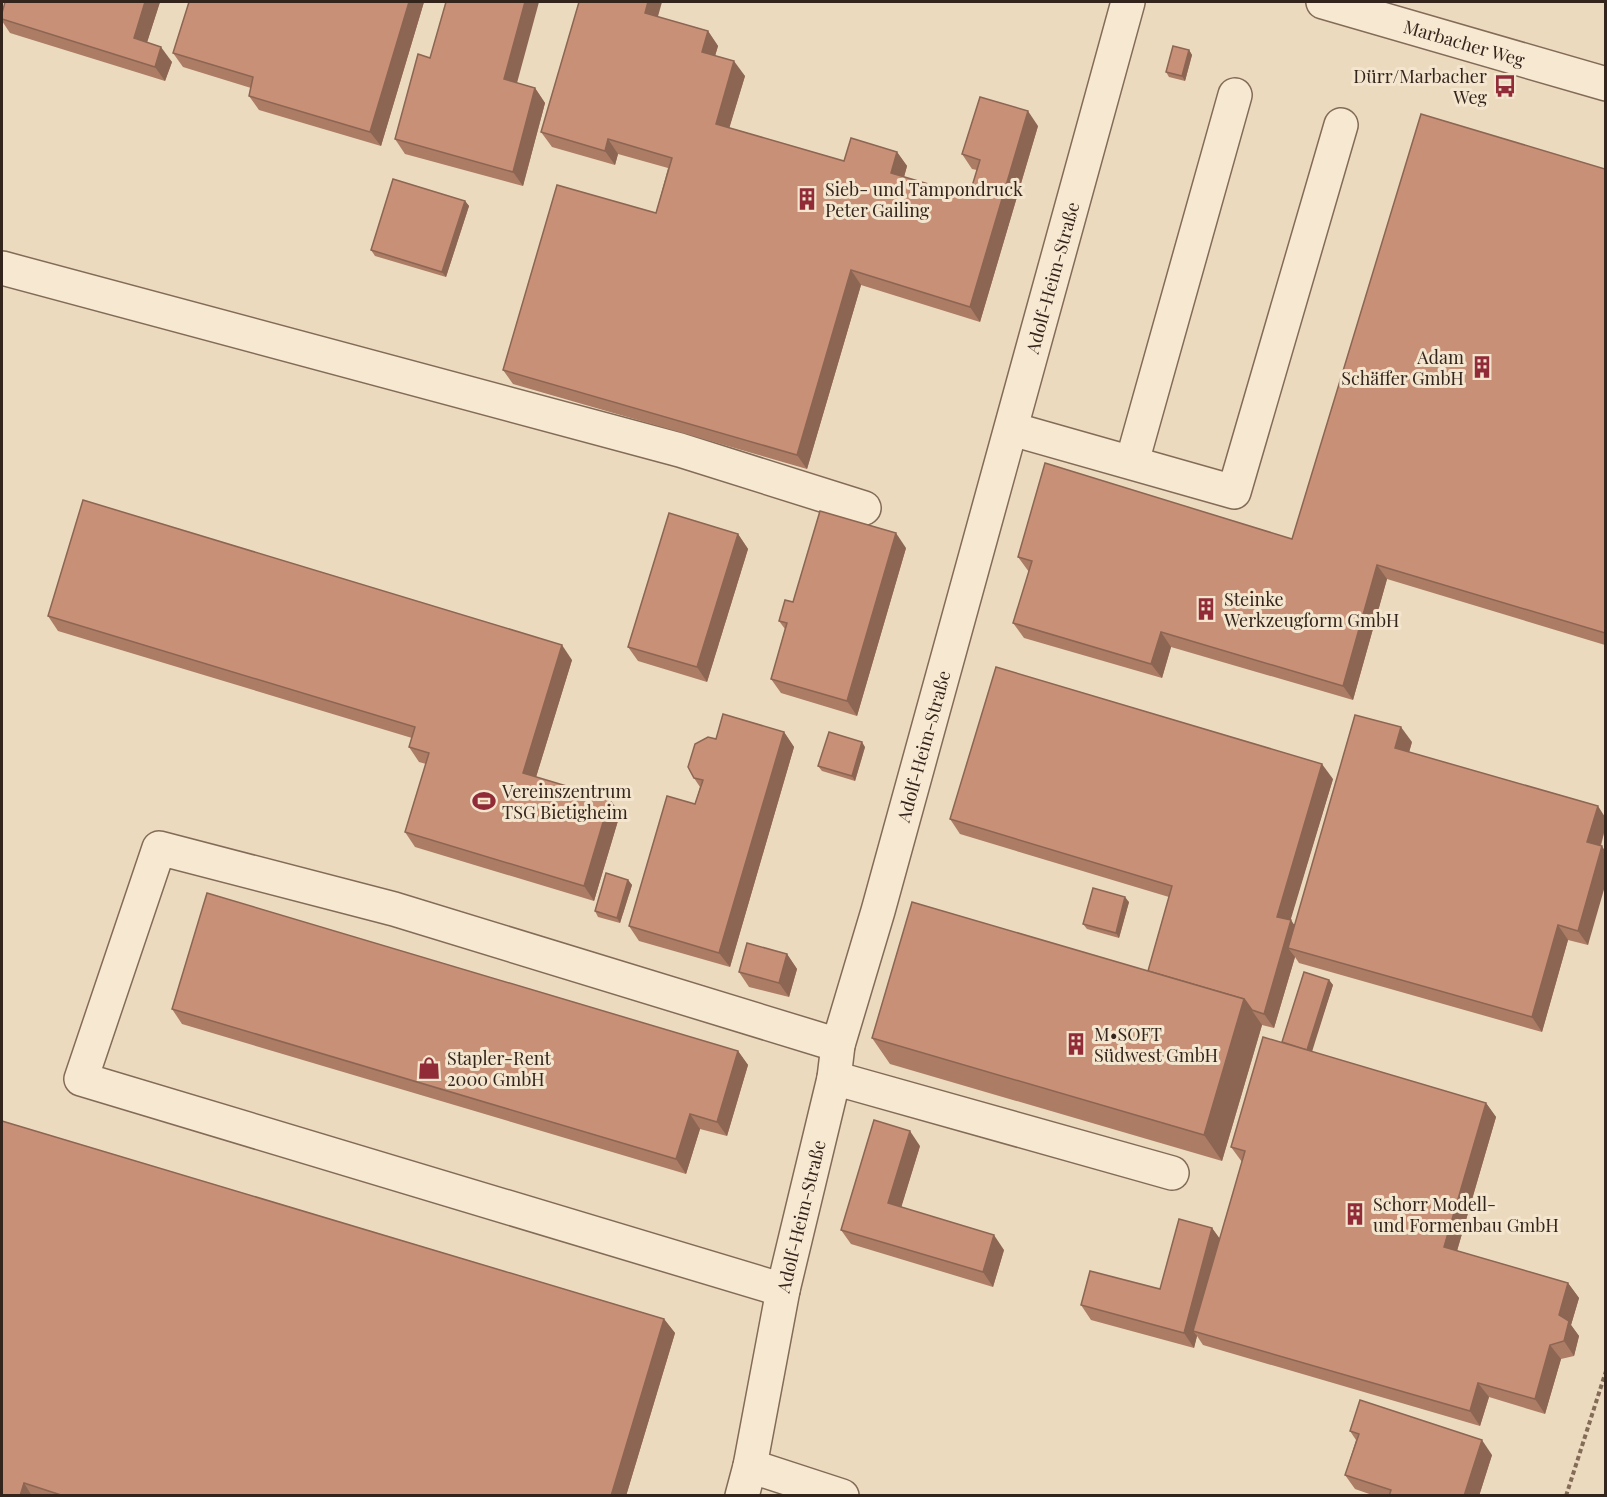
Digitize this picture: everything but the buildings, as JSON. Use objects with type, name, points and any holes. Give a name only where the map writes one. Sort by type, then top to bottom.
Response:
[{"type":"street","name":"Adolf-Heim-Straße","points":[[746,1481],[783,1290],[834,1078],[838,1045],[878,911],[1128,2]]},
{"type":"street","name":"Marbacher Weg","points":[[1323,2],[1605,84]]},
{"type":"street","points":[[1132,462],[1235,94]]},
{"type":"street","points":[[1012,429],[1234,492],[1341,125]]},
{"type":"street","points":[[2,268],[680,450],[864,508]]},
{"type":"street","points":[[783,1290],[81,1079],[159,848],[394,909],[838,1045]]},
{"type":"street","points":[[834,1078],[1172,1173]]},
{"type":"street","points":[[746,1481],[842,1496]]},
{"type":"path","points":[[1566,1496],[1605,1371]]},
{"type":"place","name":"Dürr/Marbacher Weg","points":[[1505,86]]},
{"type":"place","name":"Sieb- und Tampondruck Peter Gailing","points":[[807,199]]},
{"type":"place","name":"Adam Schäffer GmbH","points":[[1482,367]]},
{"type":"place","name":"Steinke Werkzeugform GmbH","points":[[1206,609]]},
{"type":"place","name":"Vereinszentrum TSG Bietigheim","points":[[484,801]]},
{"type":"place","name":"M•SOFT Südwest GmbH","points":[[1076,1044]]},
{"type":"place","name":"Stapler-Rent 2000 GmbH","points":[[429,1068]]},
{"type":"place","name":"Schorr Modell- und Formenbau GmbH","points":[[1355,1214]]}]
